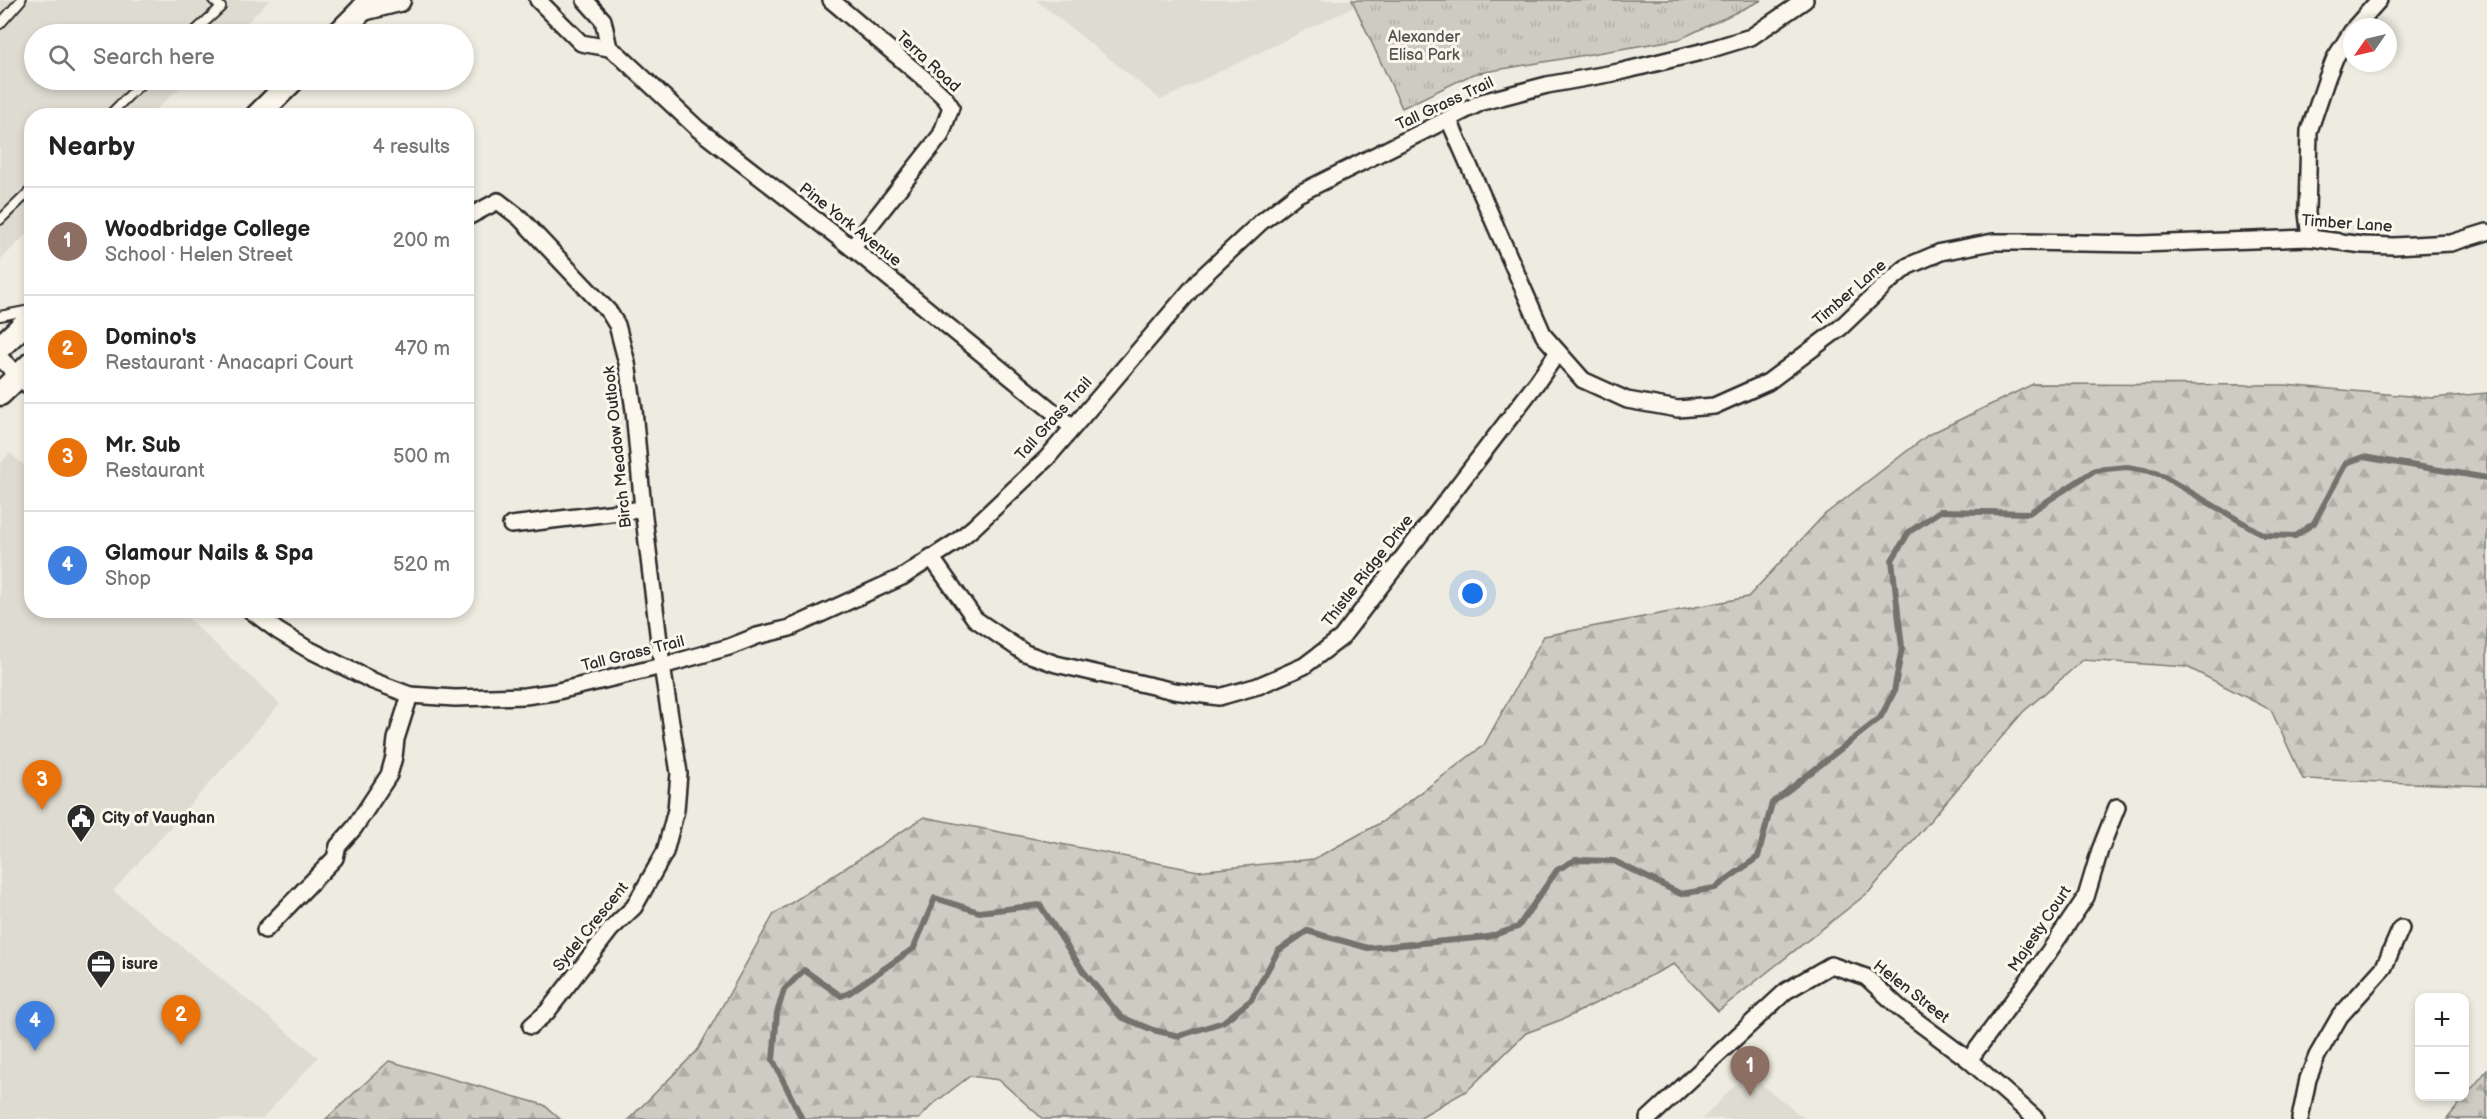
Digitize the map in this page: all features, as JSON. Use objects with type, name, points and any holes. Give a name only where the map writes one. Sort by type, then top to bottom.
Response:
[{"type":"main road","points":[[347,24],[365,5],[399,0]]},
{"type":"main road","points":[[265,108],[283,90]]},
{"type":"main road","points":[[0,347],[24,325]]},
{"type":"main road","points":[[0,394],[24,378]]},
{"type":"street","name":"Pine York Avenue","points":[[538,0],[581,43],[609,48],[698,129],[852,248],[1072,428]]},
{"type":"street","points":[[585,0],[603,20],[609,48]]},
{"type":"street","name":"Terra Road","points":[[831,0],[927,81],[951,107],[941,135],[852,248]]},
{"type":"street","name":"Tall Grass Trail","points":[[261,618],[278,631],[338,665],[410,695],[455,698],[525,696],[662,666],[790,628],[873,592],[931,557],[974,527],[1047,458],[1201,278],[1261,222],[1296,195],[1482,102],[1514,92],[1619,72],[1706,51],[1751,37],[1805,0]]},
{"type":"street","points":[[2363,18],[2379,0]]},
{"type":"street","points":[[2310,238],[2307,213],[2309,130],[2335,58],[2343,45]]},
{"type":"street","name":"Timber Lane","points":[[1449,120],[1544,336],[1583,380],[1627,400],[1678,409],[1714,406],[1768,382],[1840,328],[1908,266],[1941,252],[1993,242],[2140,244],[2310,238],[2363,245],[2394,246],[2451,243],[2487,232]]},
{"type":"street","name":"Birch Meadow Outlook","points":[[474,214],[498,201],[520,218],[609,312],[617,325],[627,363],[634,410],[643,509],[662,666]]},
{"type":"street","name":"Thistle Ridge Drive","points":[[931,557],[975,619],[1024,653],[1056,664],[1174,691],[1219,697],[1257,686],[1304,666],[1341,638],[1539,381],[1558,352]]},
{"type":"street","points":[[0,358],[24,374]]},
{"type":"street","points":[[511,525],[643,509]]},
{"type":"street","name":"Sydel Crescent","points":[[531,1026],[547,1012],[610,929],[634,907],[664,852],[676,810],[679,773],[662,666]]},
{"type":"street","points":[[264,930],[335,858],[338,846],[354,828],[389,775],[396,739],[410,695]]},
{"type":"street","name":"Majesty Court","points":[[1969,1060],[2086,897],[2100,850],[2117,807]]},
{"type":"street","points":[[2300,1119],[2308,1079],[2317,1056],[2340,1016],[2384,967],[2401,928]]},
{"type":"street","name":"Helen Street","points":[[1648,1119],[1786,991],[1831,965],[1866,977],[1902,1010],[1969,1060],[2036,1119]]},
{"type":"lane","points":[[0,24],[21,0]]},
{"type":"lane","points":[[203,24],[221,7],[213,0]]},
{"type":"lane","points":[[116,108],[135,90]]},
{"type":"lane","points":[[0,220],[24,197]]},
{"type":"lane","points":[[0,316],[24,311]]},
{"type":"shaded area","points":[[0,0],[270,0],[245,24],[24,24],[24,90],[177,90],[158,108],[24,108],[24,237],[0,260]]},
{"type":"shaded area","points":[[1036,0],[1352,0],[1356,6],[1161,100]]},
{"type":"shaded area","points":[[10,453],[24,466],[24,618],[188,618],[280,704],[113,891],[318,1057],[262,1119],[0,1119],[0,464]]},
{"type":"shaded area","points":[[1747,1073],[1805,1119],[1702,1119]]},
{"type":"green space","name":"Alexander Elisa Park","points":[[1352,0],[1762,0],[1680,39],[1473,74],[1402,108]]},
{"type":"green space","points":[[2033,384],[2285,385],[2432,398],[2487,393],[2487,786],[2303,779],[2271,710],[2187,667],[2083,660],[2023,712],[1869,892],[1718,1011],[1674,964],[1566,1018],[1526,1033],[1468,1090],[1417,1119],[1043,1119],[999,1080],[970,1076],[932,1105],[919,1119],[629,1119],[697,1051],[774,914],[924,817],[1198,871],[1314,859],[1382,822],[1484,745],[1544,636],[1748,597],[1824,515],[1928,435]]},
{"type":"green space","points":[[389,1061],[544,1105],[560,1119],[326,1119]]},
{"type":"green space","points":[[2487,1070],[2487,1119],[2447,1119],[2462,1101],[2469,1101],[2469,1092]]},
{"type":"waterway","points":[[802,1119],[773,1060],[777,1013],[784,990],[804,970],[841,996],[849,993],[914,948],[935,898],[979,912],[1040,905],[1083,971],[1121,1017],[1153,1030],[1179,1036],[1223,1022],[1251,1000],[1278,951],[1307,931],[1368,948],[1488,937],[1518,927],[1557,870],[1575,860],[1614,861],[1681,894],[1715,888],[1758,857],[1772,803],[1880,718],[1894,692],[1902,647],[1892,560],[1909,532],[1940,511],[2029,513],[2095,470],[2127,467],[2156,472],[2264,535],[2295,536],[2314,523],[2346,463],[2363,457],[2487,478]]},
{"type":"place","name":"Mr. Sub","points":[[42,810]]},
{"type":"place","name":"City of Vaughan","points":[[81,844]]},
{"type":"place","name":"isure","points":[[101,990]]},
{"type":"place","name":"Domino's","points":[[181,1045]]},
{"type":"place","name":"Glamour Nails & Spa","points":[[35,1051]]},
{"type":"place","name":"Woodbridge College","points":[[1750,1096]]}]
